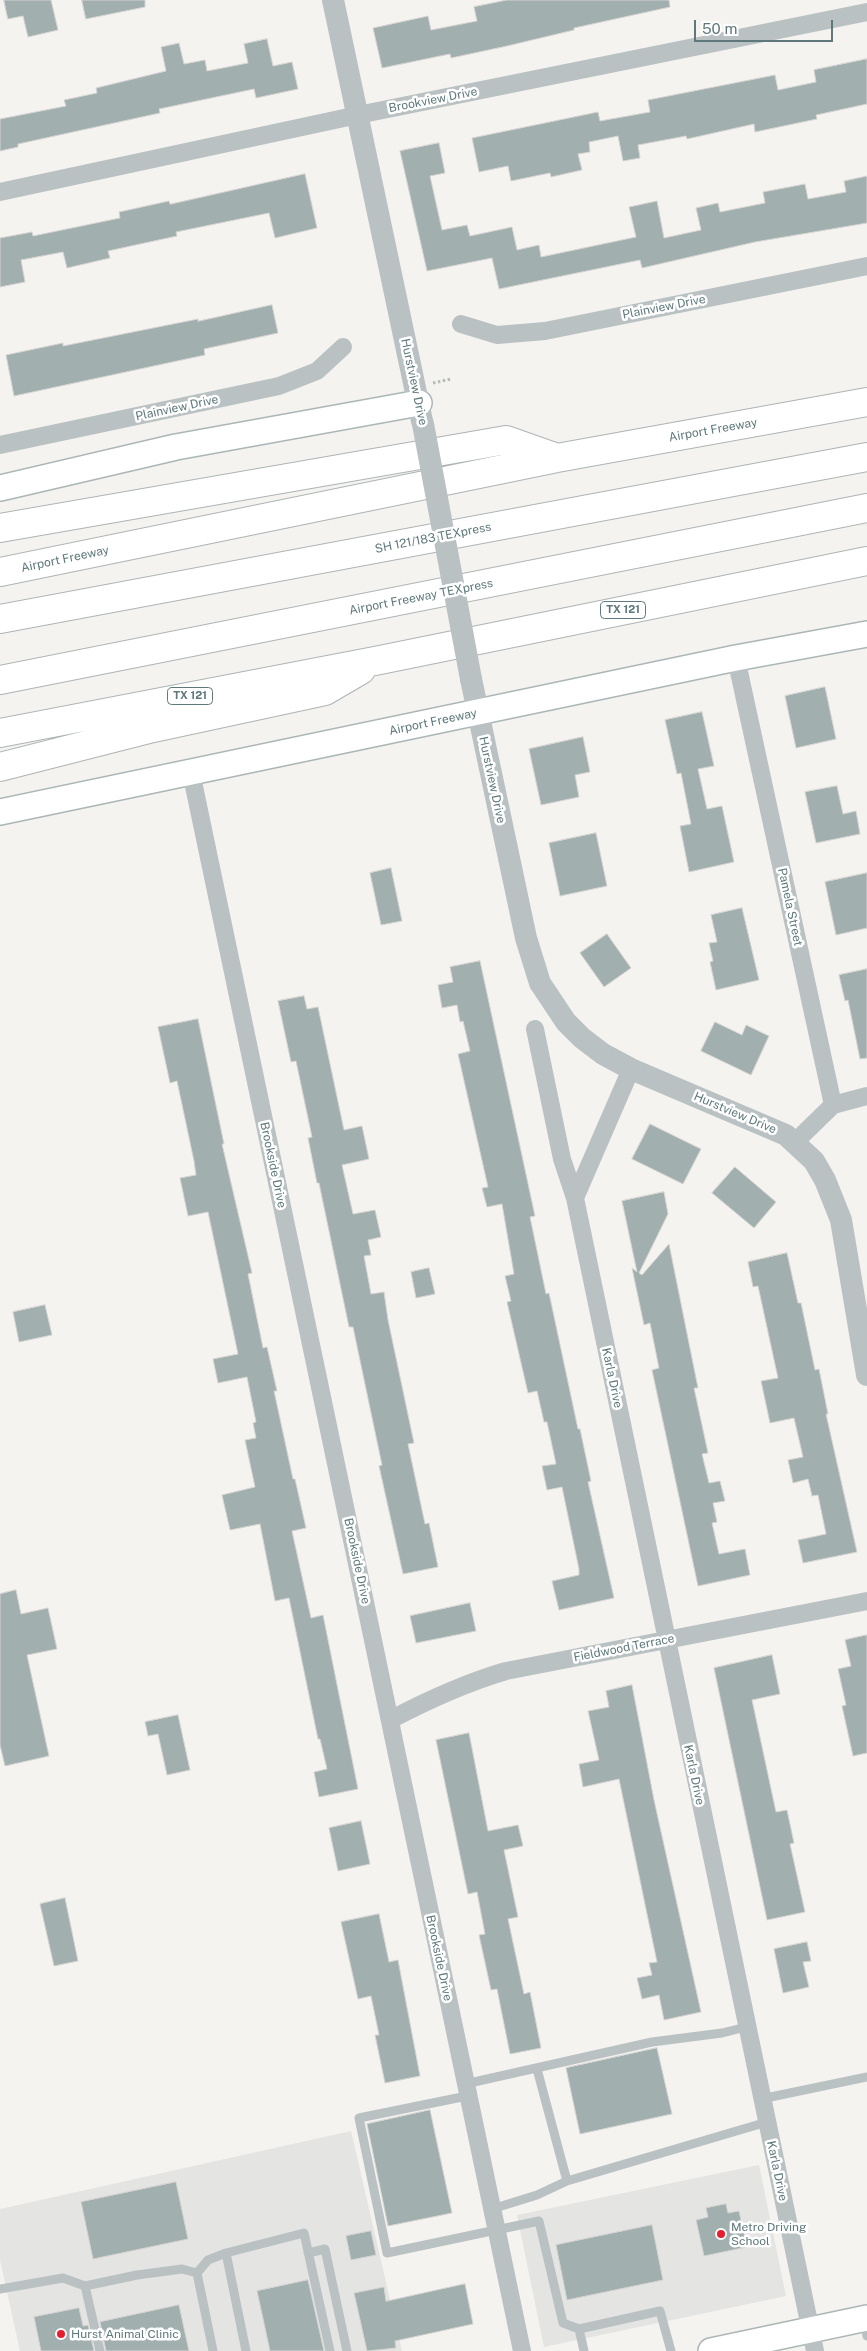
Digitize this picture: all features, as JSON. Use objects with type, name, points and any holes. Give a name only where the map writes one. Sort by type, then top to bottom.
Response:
[{"type":"highway","name":"Airport Freeway","points":[[0,572],[557,458],[867,402]]},
{"type":"highway","points":[[0,528],[506,440],[557,458]]},
{"type":"highway","name":"SH 121/183 TEXpress","points":[[0,619],[867,457]]},
{"type":"highway","name":"Airport Freeway TEXpress","points":[[0,680],[859,513]]},
{"type":"highway","name":"TX 121","points":[[0,733],[380,660],[867,561]]},
{"type":"highway","points":[[0,768],[153,728],[325,691],[380,660]]},
{"type":"main road","points":[[0,488],[176,447],[421,413]]},
{"type":"main road","name":"Airport Freeway","points":[[0,812],[736,658],[867,634]]},
{"type":"main road","points":[[711,2351],[813,2340],[866,2324]]},
{"type":"street","name":"Hurstview Drive","points":[[333,0],[421,413],[470,680],[526,938],[540,983],[566,1022],[602,1054],[631,1069],[786,1135],[814,1161],[825,1180],[841,1220],[865,1351],[867,1374]]},
{"type":"street","name":"Brookview Drive","points":[[0,192],[358,115],[867,12]]},
{"type":"street","name":"Plainview Drive","points":[[461,324],[497,335],[545,331],[867,266]]},
{"type":"street","name":"Plainview Drive","points":[[0,445],[280,386],[317,371],[343,347]]},
{"type":"street","name":"Pamela Street","points":[[736,658],[833,1105]]},
{"type":"street","name":"Brookside Drive","points":[[191,772],[522,2351]]},
{"type":"street","name":"Karla Drive","points":[[536,1028],[562,1160],[575,1198],[746,2027],[813,2340]]},
{"type":"street","points":[[575,1198],[631,1069]]},
{"type":"street","points":[[795,1142],[833,1105],[867,1096]]},
{"type":"street","name":"Fieldwood Terrace","points":[[390,1720],[470,1681],[506,1671],[867,1601]]},
{"type":"lane","points":[[671,2351],[660,2311],[579,2328],[564,2323],[539,2221],[387,2253],[359,2118],[537,2069],[652,2042],[722,2033],[746,2027]]},
{"type":"lane","points":[[537,2069],[567,2181]]},
{"type":"lane","points":[[762,2099],[867,2077]]},
{"type":"lane","points":[[492,2209],[537,2194],[567,2181],[766,2122]]},
{"type":"lane","points":[[197,2273],[208,2260],[226,2253],[304,2233],[330,2351]]},
{"type":"lane","points":[[308,2253],[325,2249],[347,2351]]},
{"type":"lane","points":[[226,2253],[246,2351]]},
{"type":"lane","points":[[0,2289],[63,2278],[86,2286],[182,2268],[197,2273]]},
{"type":"lane","points":[[197,2273],[213,2351]]},
{"type":"lane","points":[[86,2286],[100,2351]]},
{"type":"lane","points":[[579,2328],[584,2351]]},
{"type":"shaded area","points":[[351,2131],[402,2351],[20,2351],[0,2260],[0,2209]]},
{"type":"shaded area","points":[[759,2165],[786,2296],[544,2347],[517,2215]]},
{"type":"building","points":[[4,0],[51,0],[58,30],[28,37],[23,16],[8,19]]},
{"type":"building","points":[[82,0],[145,0],[145,7],[86,19]]},
{"type":"building","points":[[507,0],[669,0],[670,7],[451,58],[450,54],[382,68],[373,28],[428,16],[431,30],[477,21],[474,7]]},
{"type":"building","points":[[267,39],[273,66],[292,62],[298,89],[256,98],[254,89],[159,109],[160,113],[18,144],[18,147],[0,151],[0,119],[66,106],[64,100],[97,93],[96,88],[166,71],[161,47],[179,43],[184,64],[205,60],[207,71],[248,63],[244,44]]},
{"type":"building","points":[[867,59],[867,104],[816,115],[817,119],[755,132],[754,124],[687,139],[686,136],[638,145],[640,158],[623,161],[618,136],[589,142],[590,152],[578,154],[582,170],[551,177],[550,173],[511,181],[508,166],[479,172],[472,138],[598,112],[600,121],[650,112],[648,100],[775,75],[778,90],[816,82],[814,70]]},
{"type":"building","points":[[439,143],[445,173],[430,176],[442,230],[467,225],[470,236],[512,227],[517,250],[539,245],[541,257],[636,237],[629,207],[657,201],[664,238],[701,230],[696,208],[718,203],[720,212],[765,203],[763,192],[805,184],[808,199],[846,192],[844,181],[867,176],[867,223],[755,242],[642,268],[640,260],[499,289],[492,258],[427,271],[400,151]]},
{"type":"building","points":[[305,174],[317,228],[275,238],[269,213],[176,232],[177,236],[108,251],[110,258],[67,268],[63,252],[21,260],[25,282],[0,287],[0,238],[32,232],[33,236],[120,218],[119,212],[169,201],[170,204]]},
{"type":"building","points":[[272,305],[278,333],[204,349],[205,355],[14,396],[6,355],[63,343],[63,346],[198,319],[198,321]]},
{"type":"building","points":[[825,687],[836,739],[796,748],[785,696]]},
{"type":"building","points":[[702,712],[714,766],[698,769],[707,809],[722,806],[734,862],[689,872],[680,826],[691,824],[681,773],[677,774],[665,720]]},
{"type":"building","points":[[583,737],[590,772],[575,775],[579,797],[541,805],[529,749]]},
{"type":"building","points":[[837,786],[843,814],[856,811],[860,834],[816,843],[805,792]]},
{"type":"building","points":[[596,833],[607,886],[560,896],[549,843]]},
{"type":"building","points":[[391,868],[402,921],[381,925],[370,873]]},
{"type":"building","points":[[867,873],[867,928],[836,935],[825,882]]},
{"type":"building","points":[[742,908],[759,980],[716,990],[710,962],[713,961],[709,943],[717,942],[711,915]]},
{"type":"building","points":[[607,934],[631,968],[604,987],[580,953]]},
{"type":"building","points":[[480,961],[535,1216],[530,1217],[546,1294],[549,1293],[578,1429],[580,1429],[591,1481],[588,1482],[614,1598],[559,1610],[552,1581],[579,1575],[579,1569],[562,1487],[547,1490],[542,1466],[556,1464],[547,1422],[544,1422],[537,1391],[528,1393],[507,1302],[511,1301],[505,1276],[514,1274],[502,1204],[487,1207],[482,1188],[488,1187],[458,1054],[470,1051],[463,1021],[460,1022],[457,1005],[442,1008],[438,985],[453,982],[450,967]]},
{"type":"building","points":[[867,969],[867,1058],[860,1059],[848,1000],[845,1001],[839,975]]},
{"type":"building","points":[[304,996],[307,1009],[318,1007],[344,1130],[362,1126],[369,1159],[342,1165],[353,1214],[375,1210],[381,1237],[368,1240],[371,1255],[364,1256],[371,1294],[384,1292],[388,1320],[414,1443],[408,1444],[425,1524],[429,1523],[438,1567],[403,1574],[379,1466],[382,1465],[353,1327],[349,1327],[319,1183],[317,1183],[308,1138],[312,1137],[296,1061],[291,1062],[278,1001]]},
{"type":"building","points":[[198,1019],[224,1144],[222,1144],[252,1273],[248,1274],[263,1348],[267,1347],[277,1391],[274,1391],[293,1479],[295,1479],[306,1528],[292,1531],[311,1618],[323,1615],[358,1789],[319,1797],[314,1772],[327,1769],[320,1739],[318,1739],[289,1598],[275,1601],[260,1524],[230,1530],[222,1495],[255,1487],[245,1440],[256,1438],[253,1423],[256,1422],[247,1377],[218,1383],[213,1359],[238,1354],[208,1212],[188,1216],[180,1178],[196,1175],[194,1161],[177,1081],[170,1083],[158,1027]]},
{"type":"building","points":[[715,1022],[742,1035],[746,1025],[769,1036],[751,1075],[701,1051]]},
{"type":"building","points":[[650,1124],[701,1149],[683,1184],[632,1159]]},
{"type":"building","points":[[735,1167],[776,1202],[754,1228],[712,1193]]},
{"type":"building","points":[[664,1192],[668,1214],[639,1273],[642,1275],[669,1244],[698,1388],[694,1388],[708,1453],[702,1454],[709,1483],[720,1481],[725,1501],[713,1503],[717,1522],[712,1523],[719,1554],[745,1549],[750,1575],[698,1586],[652,1370],[659,1368],[650,1323],[644,1325],[632,1268],[637,1272],[622,1201]]},
{"type":"building","points":[[787,1253],[798,1303],[801,1303],[815,1370],[819,1369],[828,1414],[826,1414],[857,1552],[803,1563],[798,1540],[826,1534],[818,1495],[812,1496],[808,1479],[793,1483],[788,1460],[803,1457],[794,1418],[770,1423],[761,1381],[778,1378],[758,1286],[753,1287],[748,1262]]},
{"type":"building","points":[[429,1268],[435,1294],[416,1298],[411,1272]]},
{"type":"building","points":[[45,1305],[52,1335],[19,1342],[13,1312]]},
{"type":"building","points":[[16,1590],[21,1614],[48,1608],[57,1649],[27,1655],[49,1756],[5,1766],[0,1745],[0,1594]]},
{"type":"building","points":[[470,1603],[476,1631],[416,1643],[410,1616]]},
{"type":"building","points":[[867,1635],[867,1753],[853,1756],[842,1706],[846,1705],[838,1669],[851,1666],[845,1640]]},
{"type":"building","points":[[772,1655],[780,1694],[752,1700],[776,1812],[787,1810],[794,1843],[790,1844],[805,1912],[767,1920],[714,1668]]},
{"type":"building","points":[[632,1685],[654,1800],[701,2012],[664,2020],[659,1995],[642,1999],[637,1978],[652,1975],[649,1963],[657,1962],[619,1779],[583,1787],[579,1764],[599,1760],[588,1711],[609,1707],[606,1691]]},
{"type":"building","points":[[178,1715],[190,1770],[167,1775],[158,1734],[148,1736],[145,1722]]},
{"type":"building","points":[[469,1733],[488,1831],[518,1825],[523,1846],[504,1850],[518,1917],[508,1919],[524,1994],[530,1992],[541,2048],[510,2054],[497,1989],[491,1990],[479,1935],[485,1934],[477,1892],[468,1894],[436,1740]]},
{"type":"building","points":[[361,1821],[370,1864],[338,1871],[329,1828]]},
{"type":"building","points":[[65,1898],[78,1961],[54,1966],[40,1904]]},
{"type":"building","points":[[379,1914],[389,1962],[398,1960],[420,2076],[385,2083],[375,2035],[379,2035],[371,1996],[358,1999],[341,1922]]},
{"type":"building","points":[[807,1942],[811,1961],[803,1962],[809,1987],[783,1993],[774,1949]]},
{"type":"building","points":[[657,2048],[672,2114],[580,2134],[566,2068]]},
{"type":"building","points":[[430,2110],[452,2213],[388,2226],[367,2124]]},
{"type":"building","points":[[176,2182],[188,2239],[93,2259],[81,2202]]},
{"type":"building","name":"Metro Driving School","points":[[726,2204],[728,2213],[739,2211],[747,2247],[704,2256],[696,2220],[708,2217],[706,2208]]},
{"type":"building","points":[[652,2225],[663,2280],[567,2300],[556,2245]]},
{"type":"building","points":[[371,2231],[376,2255],[351,2260],[346,2236]]},
{"type":"building","points":[[308,2280],[324,2351],[270,2351],[257,2291]]},
{"type":"building","points":[[465,2284],[473,2324],[395,2341],[396,2348],[367,2351],[354,2293],[384,2287],[386,2301]]},
{"type":"building","points":[[179,2305],[189,2351],[106,2351],[100,2322]]},
{"type":"building","name":"Hurst Animal Clinic","points":[[79,2308],[83,2326],[88,2325],[94,2351],[41,2351],[34,2317]]},
{"type":"place","name":"Metro Driving School","points":[[721,2234]]},
{"type":"place","name":"Hurst Animal Clinic","points":[[61,2334]]}]
